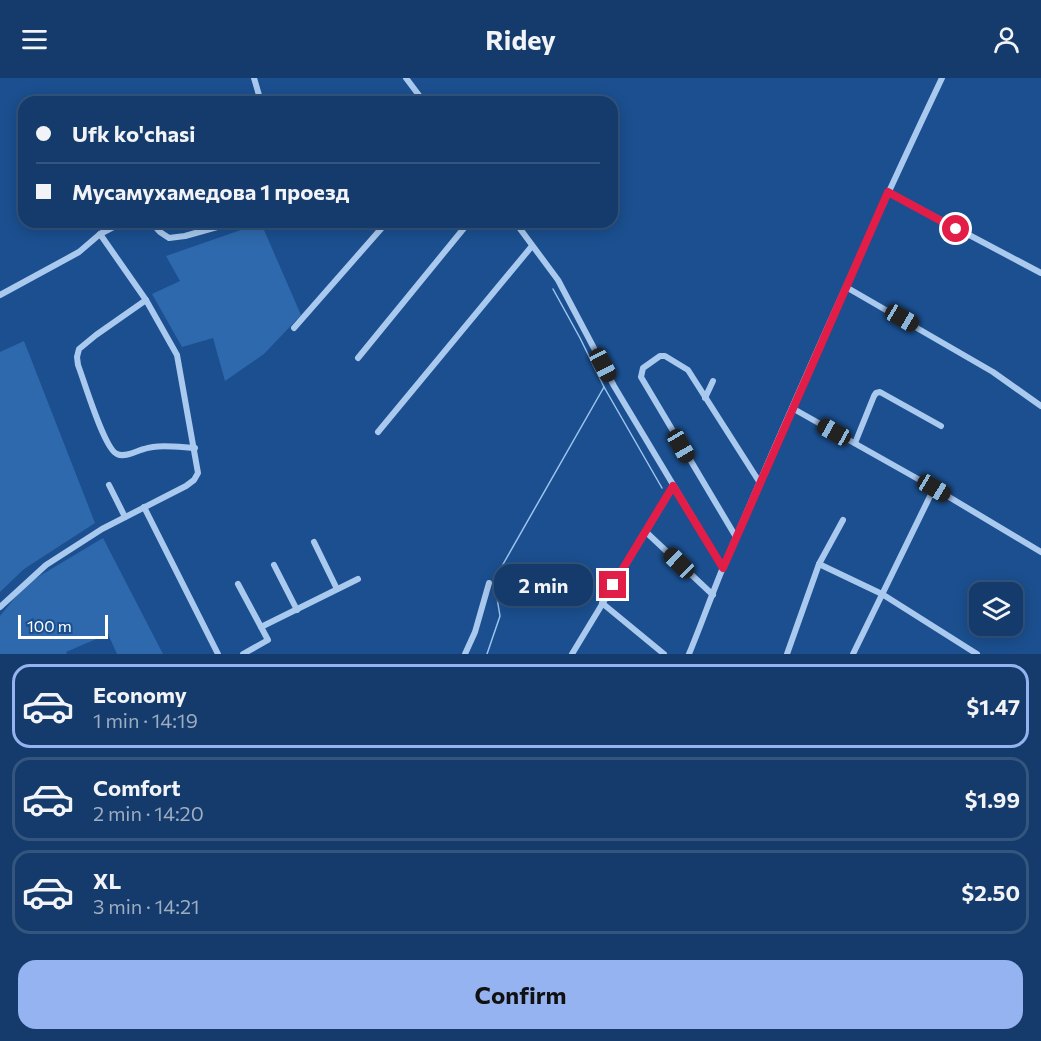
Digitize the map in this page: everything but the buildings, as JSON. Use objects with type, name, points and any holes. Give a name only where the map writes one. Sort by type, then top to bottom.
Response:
[{"type":"street","points":[[254,78],[259,96]]},
{"type":"street","points":[[406,78],[419,96]]},
{"type":"street","points":[[690,654],[723,568],[792,408],[888,192],[942,78]]},
{"type":"street","points":[[888,192],[1041,273]]},
{"type":"street","points":[[0,295],[79,252],[100,234],[112,228]]},
{"type":"street","points":[[156,228],[169,238],[214,228]]},
{"type":"street","points":[[294,328],[382,228]]},
{"type":"street","points":[[358,358],[464,228]]},
{"type":"street","points":[[519,228],[558,280],[614,386],[723,568]]},
{"type":"street","points":[[0,607],[46,565],[102,529],[186,486],[194,480],[198,473],[177,355],[146,300],[100,234]]},
{"type":"street","points":[[378,432],[532,246]]},
{"type":"street","points":[[846,287],[993,372],[1041,406]]},
{"type":"street","points":[[146,300],[79,349],[76,357],[78,365],[99,424],[116,454],[155,447],[195,448]]},
{"type":"street","points":[[736,537],[640,377],[643,368],[660,356],[664,356],[688,370],[760,483]]},
{"type":"street","points":[[705,398],[713,381]]},
{"type":"street","points":[[855,443],[874,396],[880,392],[941,426]]},
{"type":"street","points":[[792,408],[934,488],[1041,552]]},
{"type":"street","points":[[109,485],[125,517]]},
{"type":"street","points":[[572,654],[673,486]]},
{"type":"street","points":[[853,654],[934,488]]},
{"type":"street","points":[[144,507],[218,654]]},
{"type":"street","points":[[787,654],[819,564],[843,520]]},
{"type":"street","points":[[646,532],[713,595]]},
{"type":"street","points":[[314,542],[337,589]]},
{"type":"street","points":[[819,564],[882,594],[977,654]]},
{"type":"street","points":[[274,565],[297,610]]},
{"type":"street","points":[[261,627],[358,579]]},
{"type":"street","points":[[465,654],[475,632],[489,583]]},
{"type":"street","points":[[238,584],[268,640],[243,654]]},
{"type":"street","points":[[602,603],[664,654]]},
{"type":"shaded area","points":[[247,228],[263,228],[301,315],[264,354],[225,381],[213,338],[182,347],[152,294],[180,281],[166,256]]},
{"type":"shaded area","points":[[24,341],[95,523],[24,569],[0,592],[0,352]]},
{"type":"shaded area","points":[[103,538],[163,654],[117,654],[108,634],[66,652],[67,654],[0,654],[0,616],[26,584]]},
{"type":"waterway","points":[[553,289],[604,387],[662,488]]},
{"type":"waterway","points":[[487,654],[500,616],[494,580],[604,387]]},
{"type":"route","points":[[613,585],[673,486],[723,568],[888,192],[956,229]]}]
